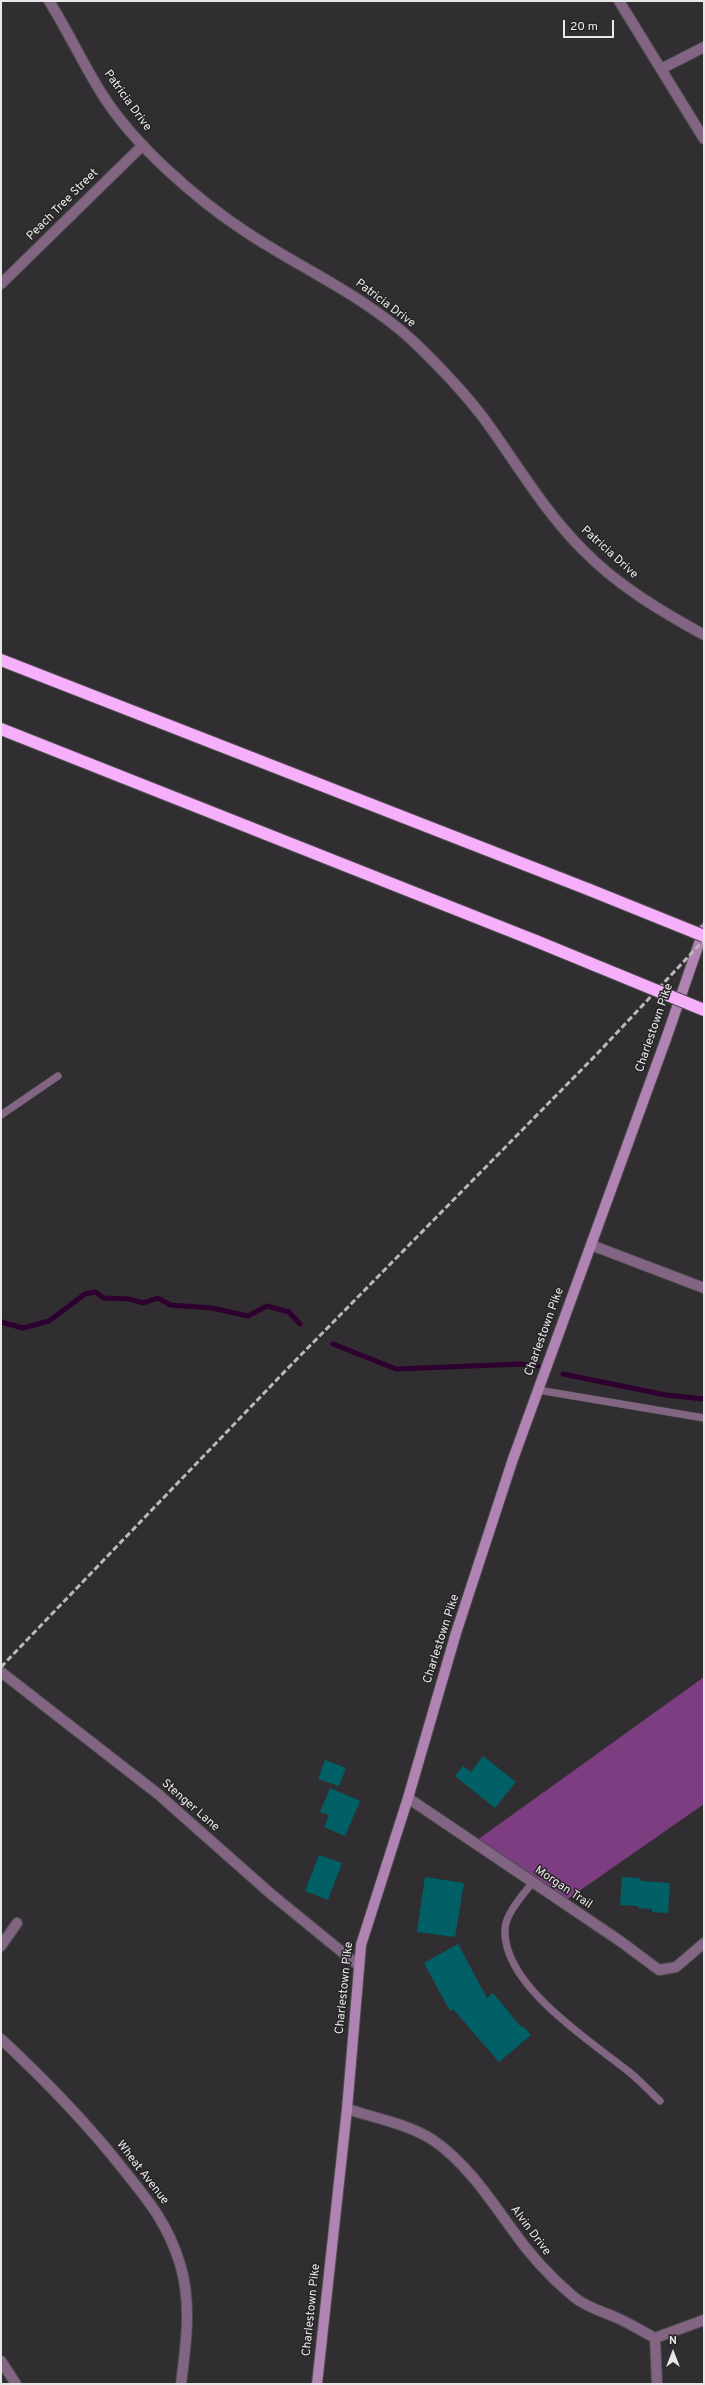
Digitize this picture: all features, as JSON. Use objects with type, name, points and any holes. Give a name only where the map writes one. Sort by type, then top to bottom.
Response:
[{"type":"highway","points":[[1,660],[704,936]]},
{"type":"highway","points":[[1,729],[536,941],[704,1010]]},
{"type":"street","name":"Patricia Drive","points":[[49,1],[102,94],[142,145],[198,195],[246,232],[340,286],[412,340],[448,377],[483,418],[555,519],[583,551],[614,578],[655,607],[704,635]]},
{"type":"street","points":[[619,1],[704,139]]},
{"type":"street","points":[[661,69],[704,47]]},
{"type":"street","name":"Peach Tree Street","points":[[1,284],[142,145]]},
{"type":"street","name":"Charlestown Pike","points":[[317,2384],[347,2109],[358,1965],[369,1913],[408,1798],[456,1633],[538,1390],[704,929]]},
{"type":"street","points":[[591,1245],[704,1288]]},
{"type":"street","name":"Stenger Lane","points":[[1,1672],[158,1794],[270,1894],[358,1965]]},
{"type":"street","name":"Morgan Trail","points":[[408,1798],[620,1941],[659,1970],[676,1967],[704,1944]]},
{"type":"street","points":[[1,1946],[17,1923]]},
{"type":"street","name":"Wheat Avenue","points":[[1,2039],[92,2130],[156,2210],[180,2265],[186,2299],[187,2326],[181,2384]]},
{"type":"street","name":"Alvin Drive","points":[[347,2109],[412,2130],[432,2140],[452,2156],[481,2185],[542,2268],[570,2294],[596,2311],[615,2317],[656,2338]]},
{"type":"street","points":[[657,2384],[656,2338],[704,2320]]},
{"type":"street","points":[[1,2361],[16,2384]]},
{"type":"lane","points":[[1,1115],[58,1076]]},
{"type":"lane","points":[[538,1390],[704,1418]]},
{"type":"lane","points":[[532,1882],[511,1913],[504,1929],[509,1955],[515,1966],[560,2020],[626,2069],[660,2101]]},
{"type":"shaded area","points":[[704,1677],[704,1804],[562,1903],[473,1843]]},
{"type":"building","points":[[483,1756],[516,1782],[495,1808],[455,1776],[463,1766],[471,1772]]},
{"type":"building","points":[[325,1760],[346,1768],[339,1786],[318,1779]]},
{"type":"building","points":[[330,1788],[360,1801],[345,1836],[324,1827],[329,1815],[320,1812]]},
{"type":"building","points":[[319,1855],[342,1863],[328,1900],[305,1891]]},
{"type":"building","points":[[425,1877],[464,1883],[455,1937],[417,1932]]},
{"type":"building","points":[[622,1877],[640,1878],[641,1881],[670,1883],[668,1913],[652,1912],[652,1909],[638,1908],[638,1906],[620,1905]]},
{"type":"building","points":[[458,1944],[487,1998],[493,1993],[521,2027],[523,2026],[531,2035],[499,2062],[453,2009],[450,2011],[424,1963]]},
{"type":"waterway","points":[[1,1322],[23,1328],[49,1321],[85,1294],[95,1292],[104,1298],[129,1299],[143,1303],[158,1298],[170,1305],[212,1308],[248,1316],[267,1306],[289,1312],[300,1324]]},
{"type":"waterway","points":[[333,1344],[396,1369],[521,1364],[538,1366]]},
{"type":"waterway","points":[[563,1374],[666,1395],[704,1399]]},
{"type":"railway","points":[[1,1667],[291,1365],[595,1056],[704,940]]}]
